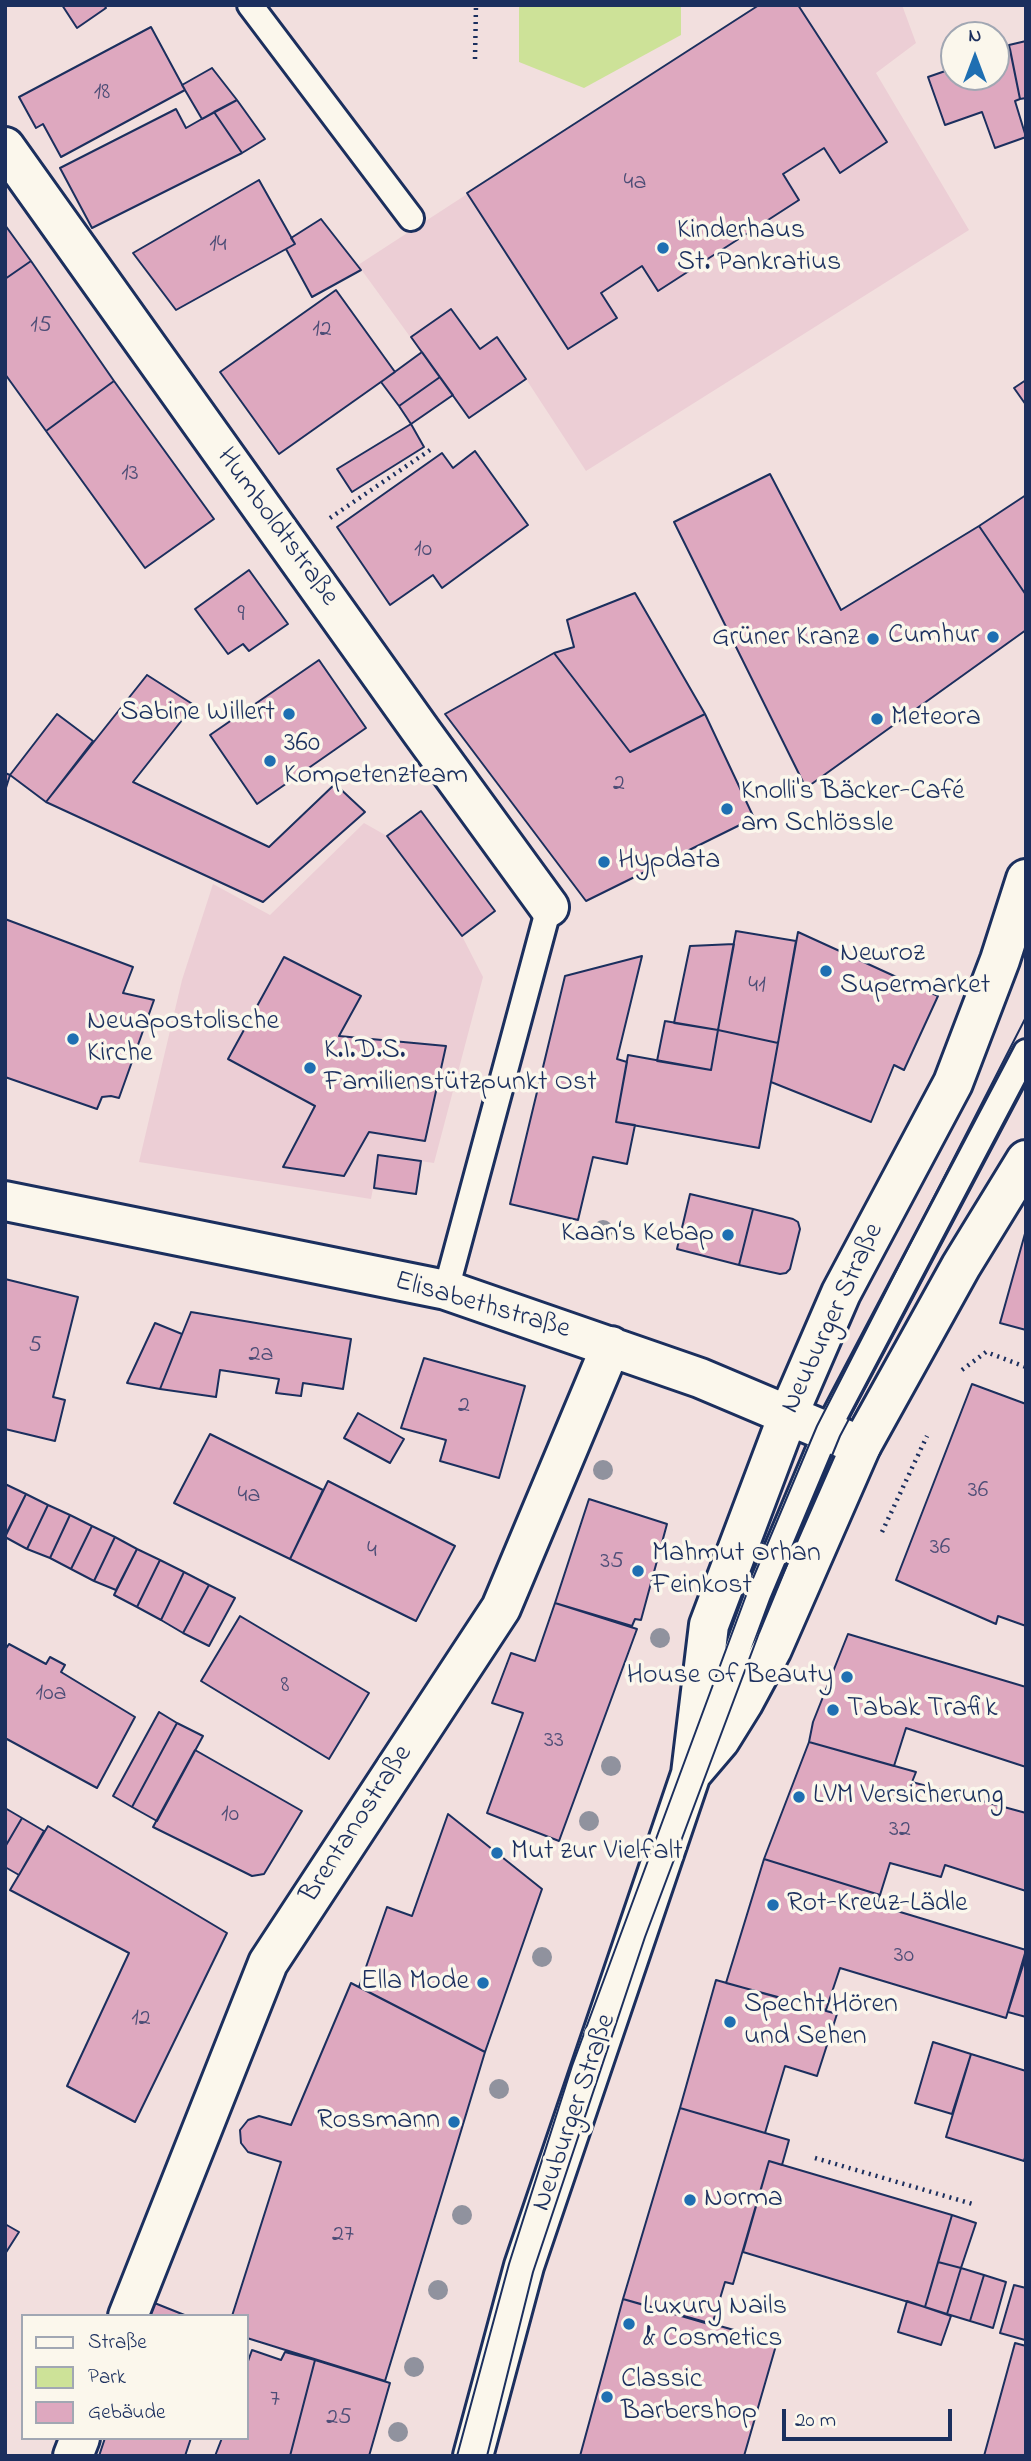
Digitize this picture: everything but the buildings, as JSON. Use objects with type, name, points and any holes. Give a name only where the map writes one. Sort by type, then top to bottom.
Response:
[{"type":"street","name":"Humboldtstraße","points":[[5,147],[549,907]]},
{"type":"street","name":"Neuburger Straße","points":[[473,2456],[524,2266],[691,1774],[709,1625],[789,1413],[841,1293],[953,1083],[1000,960],[1026,879]]},
{"type":"street","name":"Neuburger Straße","points":[[691,1774],[720,1740],[743,1703],[772,1649],[861,1446],[961,1266],[1026,1160]]},
{"type":"street","name":"Elisabethstraße","points":[[5,1201],[446,1290],[611,1346],[789,1413],[861,1446]]},
{"type":"street","name":"Brentanostraße","points":[[129,2314],[268,1963],[501,1608],[611,1346]]},
{"type":"lane","points":[[250,5],[411,218]]},
{"type":"lane","points":[[446,1290],[549,907]]},
{"type":"lane","points":[[691,1774],[758,1594],[827,1430],[1026,1052]]},
{"type":"path","points":[[475,59],[476,5]]},
{"type":"path","points":[[289,546],[430,450]]},
{"type":"path","points":[[955,1377],[986,1352],[1026,1367]]},
{"type":"path","points":[[882,1532],[933,1424]]},
{"type":"path","points":[[815,2158],[976,2205]]},
{"type":"shaded area","name":"Kinderhaus St. Pankratius","points":[[758,5],[902,5],[916,43],[876,73],[969,230],[586,471],[526,379],[469,418],[358,265]]},
{"type":"shaded area","name":"K.I.D.S. Familienstützpunkt Ost","points":[[364,823],[387,836],[462,936],[483,977],[434,1163],[379,1155],[371,1199],[139,1162],[182,980],[213,884],[270,915]]},
{"type":"green space","points":[[519,5],[681,5],[681,35],[584,88],[519,62]]},
{"type":"tram line","points":[[457,2456],[509,2264],[572,2066],[748,1590],[817,1426],[1026,1017]]},
{"type":"tram line","points":[[487,2456],[533,2272],[645,1937],[759,1633],[840,1436],[1026,1084]]},
{"type":"place","name":"Kinderhaus St. Pankratius","points":[[663,248]]},
{"type":"place","name":"Cumhur","points":[[993,637]]},
{"type":"place","name":"Grüner Kranz","points":[[873,639]]},
{"type":"place","name":"Sabine Willert","points":[[289,714]]},
{"type":"place","name":"Meteora","points":[[877,719]]},
{"type":"place","name":"360 Kompetenzteam","points":[[270,761]]},
{"type":"place","name":"Knolli's Bäcker-Café am Schlössle","points":[[727,809]]},
{"type":"place","name":"Hypdata","points":[[604,862]]},
{"type":"place","name":"Newroz Supermarket","points":[[826,971]]},
{"type":"place","name":"Neuapostolische Kirche","points":[[73,1039]]},
{"type":"place","name":"K.I.D.S. Familienstützpunkt Ost","points":[[310,1068]]},
{"type":"place","name":"Kaan‘s Kebap","points":[[728,1235]]},
{"type":"place","name":"Mahmut Orhan Feinkost","points":[[638,1571]]},
{"type":"place","name":"House Of Beauty","points":[[847,1677]]},
{"type":"place","name":"Tabak Trafik","points":[[833,1710]]},
{"type":"place","name":"LVM Versicherung","points":[[799,1797]]},
{"type":"place","name":"Mut zur Vielfalt","points":[[497,1853]]},
{"type":"place","name":"Rot-Kreuz-Lädle","points":[[773,1905]]},
{"type":"place","name":"Ella Mode","points":[[483,1983]]},
{"type":"place","name":"Specht Hören und Sehen","points":[[730,2022]]},
{"type":"place","name":"Rossmann","points":[[454,2122]]},
{"type":"place","name":"Norma","points":[[690,2200]]},
{"type":"place","name":"Luxury Nails & Cosmetics","points":[[629,2324]]},
{"type":"place","name":"Classic Barbershop","points":[[607,2397]]}]
